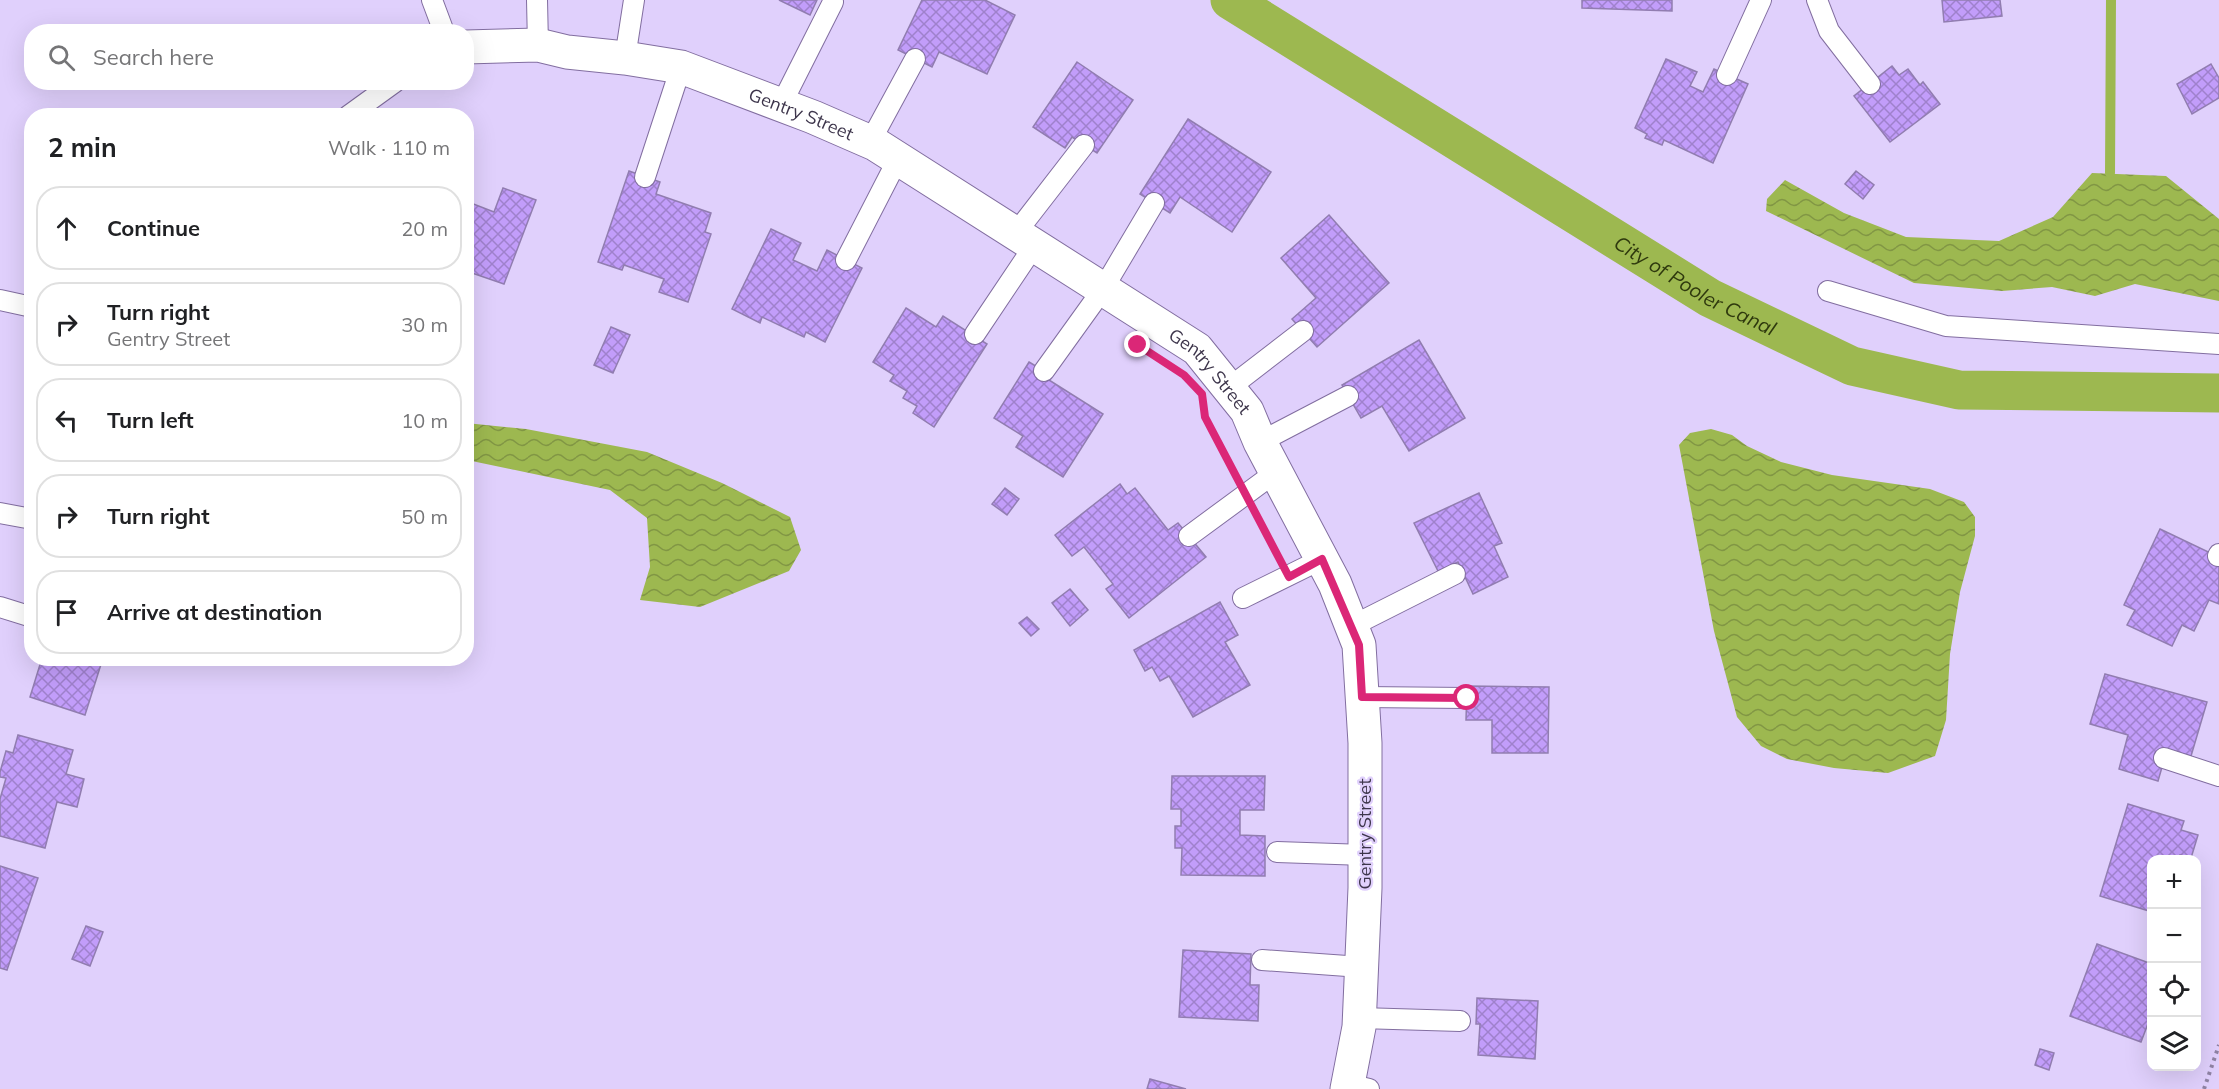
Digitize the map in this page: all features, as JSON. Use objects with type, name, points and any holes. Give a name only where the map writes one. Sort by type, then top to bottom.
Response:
[{"type":"street","name":"Gentry Street","points":[[474,47],[538,45],[567,52],[625,58],[681,68],[781,105],[870,142],[1197,349],[1247,411],[1260,442],[1322,559],[1359,645],[1365,855],[1360,1018],[1355,1087]]},
{"type":"lane","points":[[432,0],[441,24]]},
{"type":"lane","points":[[537,0],[538,45]]},
{"type":"lane","points":[[625,58],[634,0]]},
{"type":"lane","points":[[1727,75],[1761,0]]},
{"type":"lane","points":[[1817,0],[1829,32],[1870,84]]},
{"type":"lane","points":[[781,105],[833,2]]},
{"type":"lane","points":[[870,142],[915,59]]},
{"type":"lane","points":[[645,177],[681,68]]},
{"type":"lane","points":[[359,108],[384,90]]},
{"type":"lane","points":[[975,334],[1024,240],[1084,145]]},
{"type":"lane","points":[[846,260],[898,159]]},
{"type":"lane","points":[[1044,371],[1103,290],[1154,203]]},
{"type":"lane","points":[[1828,291],[1946,326],[2219,344]]},
{"type":"lane","points":[[0,300],[24,305]]},
{"type":"lane","points":[[1229,388],[1303,330]]},
{"type":"lane","points":[[1260,442],[1348,396]]},
{"type":"lane","points":[[1189,536],[1276,472]]},
{"type":"lane","points":[[0,513],[24,518]]},
{"type":"lane","points":[[1243,598],[1322,559]]},
{"type":"lane","points":[[1352,626],[1455,574]]},
{"type":"lane","points":[[0,607],[24,614]]},
{"type":"lane","points":[[1362,697],[1467,698]]},
{"type":"lane","points":[[2164,758],[2219,776]]},
{"type":"lane","points":[[1277,852],[1365,855]]},
{"type":"lane","points":[[1262,960],[1361,967]]},
{"type":"lane","points":[[1360,1018],[1460,1021]]},
{"type":"path","points":[[1205,417],[1245,493]]},
{"type":"path","points":[[2204,1089],[2219,1045]]},
{"type":"water","points":[[2092,173],[2166,176],[2219,219],[2219,301],[2135,284],[2095,296],[2052,287],[2002,291],[1914,283],[1766,211],[1767,199],[1785,180],[1844,213],[1906,237],[1999,241],[2053,217]]},
{"type":"water","points":[[474,424],[526,429],[647,452],[722,483],[790,517],[801,550],[789,571],[700,607],[640,600],[650,567],[647,518],[610,490],[474,461]]},
{"type":"water","points":[[1711,429],[1732,435],[1747,446],[1781,462],[1832,475],[1930,489],[1964,502],[1975,517],[1975,536],[1960,592],[1950,654],[1946,720],[1935,756],[1888,773],[1834,768],[1787,759],[1761,746],[1737,717],[1714,631],[1679,445],[1690,433]]},
{"type":"building","points":[[779,0],[817,0],[810,15]]},
{"type":"building","points":[[922,0],[985,0],[1015,15],[987,74],[939,52],[932,67],[898,50]]},
{"type":"building","points":[[1582,0],[1672,0],[1672,11],[1582,8]]},
{"type":"building","points":[[1942,0],[2000,0],[2002,16],[1944,22]]},
{"type":"building","points":[[1666,59],[1697,72],[1690,86],[1703,92],[1714,69],[1748,84],[1713,163],[1664,140],[1662,145],[1645,138],[1647,134],[1635,128]]},
{"type":"building","points":[[1077,62],[1133,100],[1097,153],[1072,137],[1065,148],[1033,127]]},
{"type":"building","points":[[2211,64],[2219,78],[2219,98],[2192,114],[2177,84]]},
{"type":"building","points":[[1892,66],[1899,75],[1908,69],[1920,85],[1923,82],[1940,104],[1890,142],[1854,96]]},
{"type":"building","points":[[1188,119],[1271,172],[1232,232],[1180,197],[1170,213],[1140,194]]},
{"type":"building","points":[[629,171],[660,182],[656,194],[711,213],[705,232],[711,234],[688,302],[659,292],[664,279],[624,265],[622,270],[598,262]]},
{"type":"building","points":[[1856,171],[1874,185],[1863,199],[1845,184]]},
{"type":"building","points":[[503,188],[536,200],[504,284],[474,274],[474,204],[494,212]]},
{"type":"building","points":[[1329,215],[1389,283],[1317,347],[1292,319],[1316,298],[1281,258]]},
{"type":"building","points":[[771,229],[801,243],[793,260],[817,271],[827,250],[862,268],[825,342],[806,332],[804,337],[762,317],[760,323],[732,309]]},
{"type":"building","points":[[906,308],[936,327],[943,316],[987,344],[934,427],[913,413],[917,406],[903,398],[907,391],[890,381],[894,375],[873,362]]},
{"type":"building","points":[[611,327],[630,335],[613,373],[594,365]]},
{"type":"building","points":[[1419,340],[1465,418],[1409,451],[1382,406],[1361,418],[1342,385]]},
{"type":"building","points":[[1029,362],[1044,371],[1041,375],[1103,414],[1063,477],[1016,447],[1023,436],[994,418]]},
{"type":"building","points":[[1120,484],[1127,494],[1135,488],[1168,530],[1178,523],[1206,557],[1129,618],[1106,589],[1113,584],[1084,547],[1072,556],[1055,535]]},
{"type":"building","points":[[1005,488],[1019,499],[1007,515],[992,504]]},
{"type":"building","points":[[1479,493],[1502,543],[1494,546],[1508,577],[1473,594],[1458,562],[1438,571],[1414,523]]},
{"type":"building","points":[[2160,529],[2219,557],[2219,604],[2209,600],[2194,631],[2182,625],[2172,646],[2127,625],[2135,610],[2124,605]]},
{"type":"building","points":[[1070,589],[1088,610],[1070,626],[1052,603]]},
{"type":"building","points":[[1220,602],[1238,635],[1225,642],[1250,685],[1193,717],[1169,676],[1160,681],[1152,667],[1145,671],[1134,650]]},
{"type":"building","points":[[1027,617],[1039,629],[1031,636],[1019,623]]},
{"type":"building","points":[[40,666],[100,666],[85,715],[30,697]]},
{"type":"building","points":[[2105,674],[2207,702],[2191,756],[2167,750],[2158,781],[2119,769],[2128,735],[2090,724]]},
{"type":"building","points":[[1467,686],[1549,687],[1548,753],[1492,753],[1492,720],[1466,720]]},
{"type":"building","points":[[18,735],[73,750],[66,774],[84,779],[77,807],[57,802],[45,848],[0,836],[0,799],[6,778],[0,777],[0,772],[6,751],[13,753]]},
{"type":"building","points":[[1172,776],[1265,776],[1264,810],[1240,810],[1240,835],[1265,836],[1265,876],[1181,875],[1182,848],[1175,848],[1175,826],[1181,826],[1181,809],[1171,809]]},
{"type":"building","points":[[2128,804],[2184,821],[2181,830],[2198,835],[2192,855],[2147,855],[2147,910],[2100,896]]},
{"type":"building","points":[[0,866],[38,878],[7,970],[0,968]]},
{"type":"building","points":[[86,926],[103,932],[90,966],[72,959]]},
{"type":"building","points":[[2097,944],[2147,962],[2147,1026],[2141,1042],[2070,1016]]},
{"type":"building","points":[[1183,950],[1251,954],[1250,985],[1259,985],[1258,1021],[1179,1017]]},
{"type":"building","points":[[1477,998],[1538,1001],[1535,1059],[1478,1055],[1480,1024],[1476,1024]]},
{"type":"building","points":[[2040,1049],[2054,1053],[2049,1070],[2035,1065]]},
{"type":"building","points":[[1150,1079],[1186,1089],[1147,1089]]},
{"type":"waterway","name":"City of Pooler Canal","points":[[1230,0],[1710,298],[1852,366],[1959,390],[2219,393]]},
{"type":"waterway","points":[[2110,173],[2111,0]]},
{"type":"route","points":[[1138,345],[1184,375],[1202,394],[1205,417],[1289,577],[1322,559],[1335,584],[1359,645],[1362,697],[1467,698]]}]
